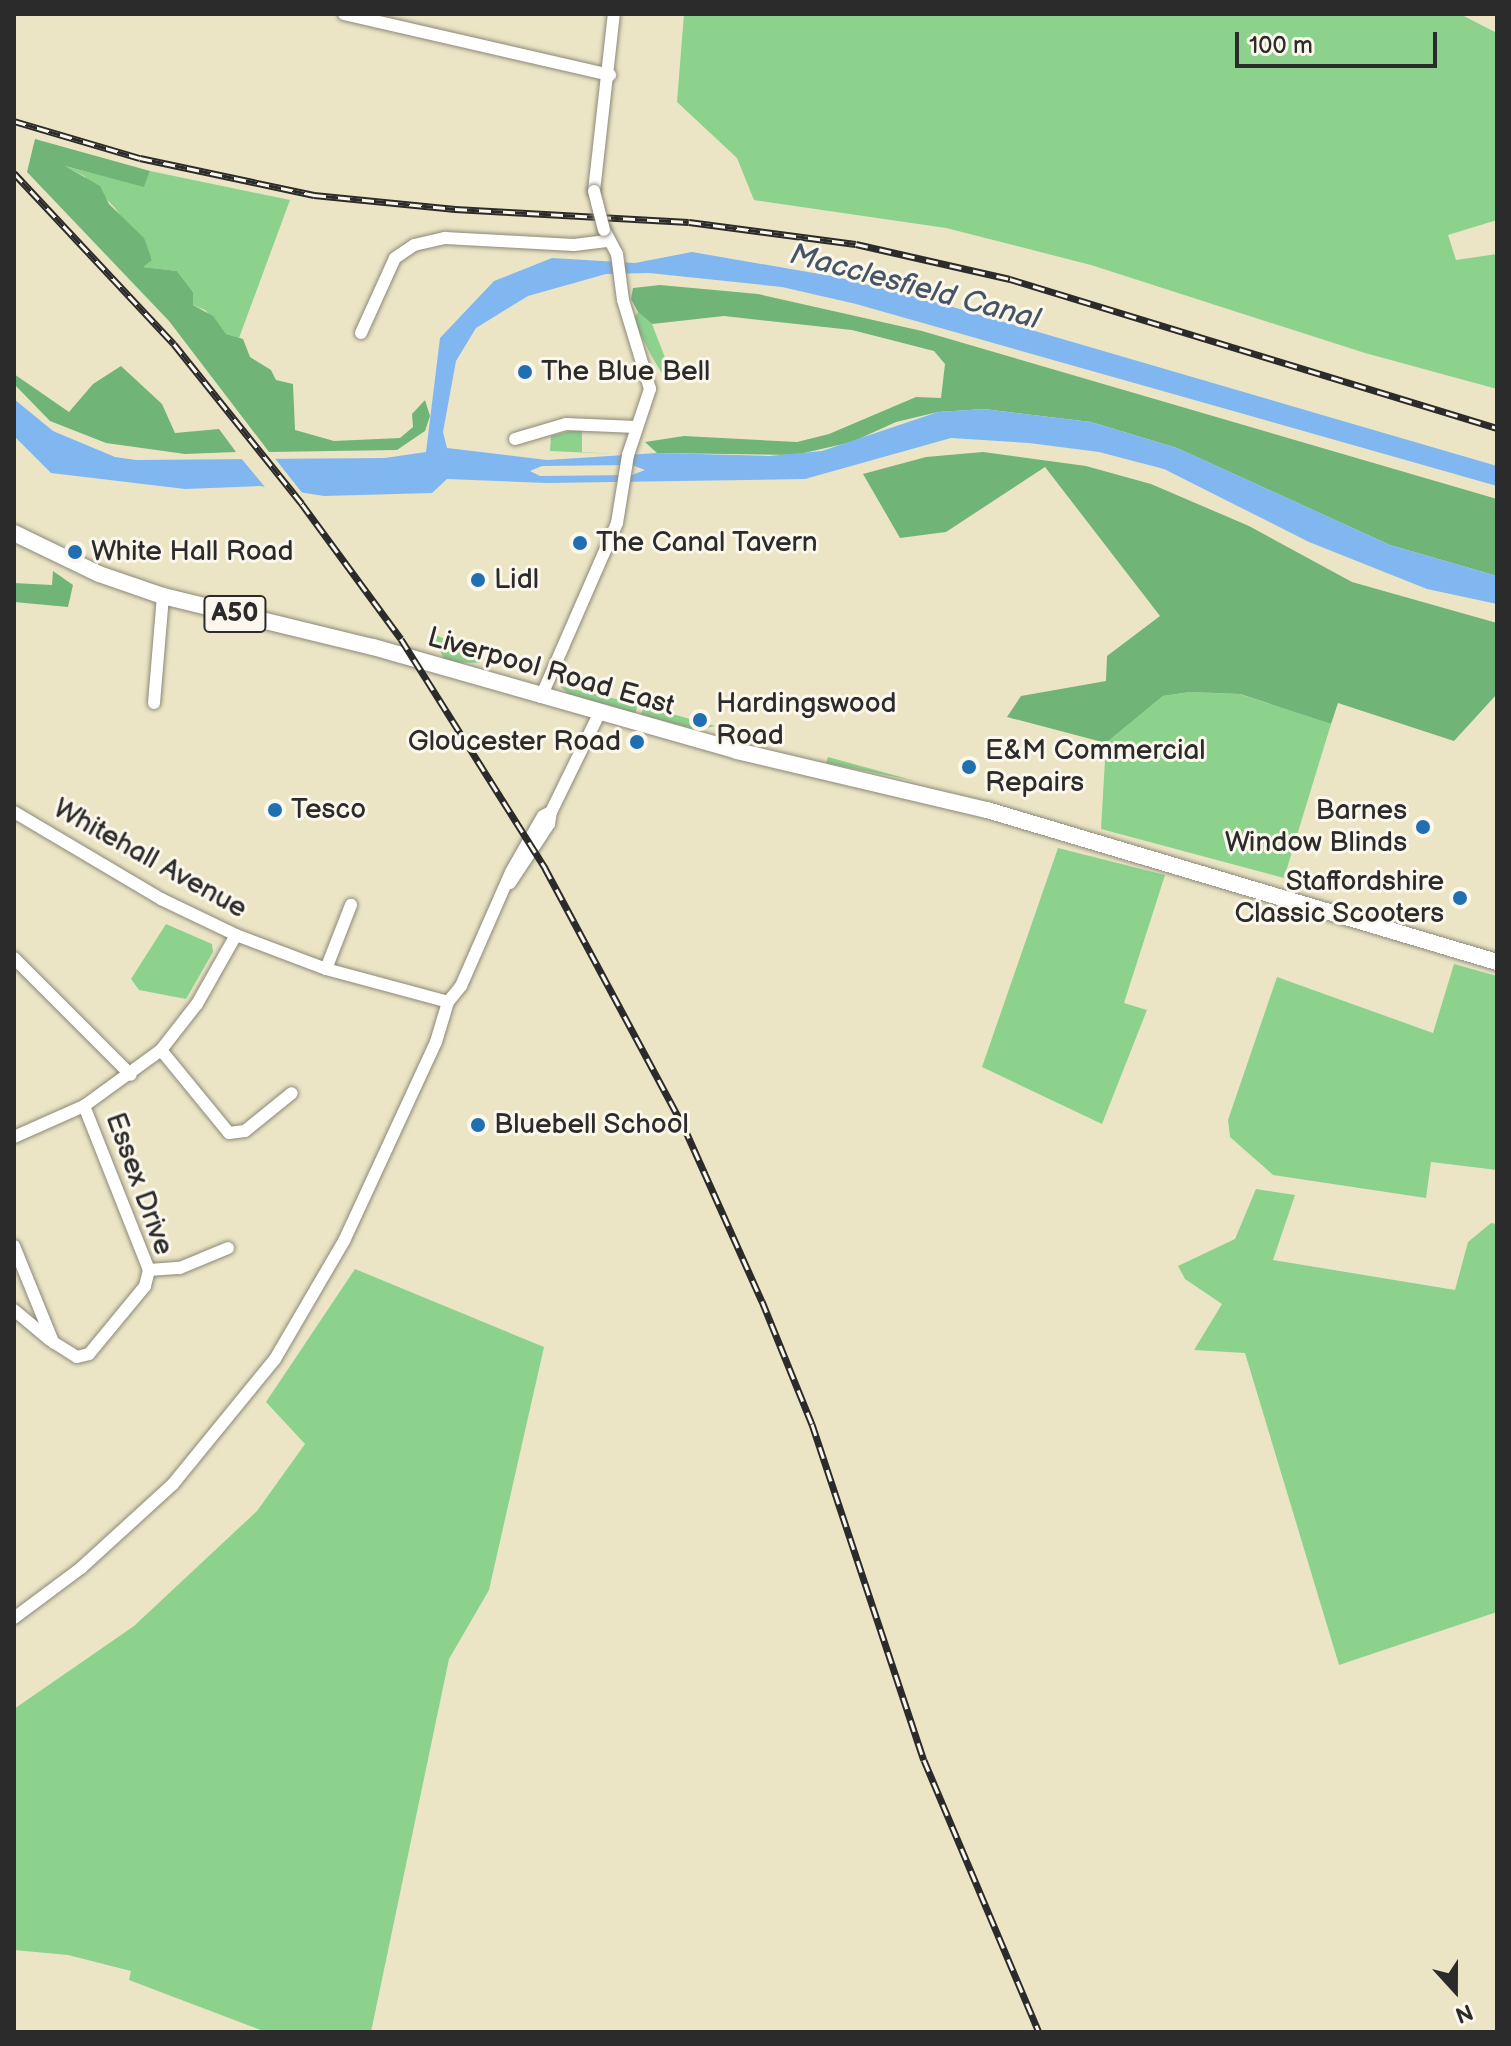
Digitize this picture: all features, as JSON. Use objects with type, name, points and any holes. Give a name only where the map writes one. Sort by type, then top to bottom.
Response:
[{"type":"main road","name":"Liverpool Road East","points":[[14,533],[99,574],[163,596],[373,647],[599,714],[987,810],[1497,962]]},
{"type":"street","points":[[344,14],[610,75]]},
{"type":"street","points":[[541,697],[617,523],[628,455],[650,389],[620,285],[617,254],[605,235],[594,191],[610,75],[614,14]]},
{"type":"street","points":[[361,333],[395,258],[414,245],[445,238],[574,245],[605,235]]},
{"type":"street","points":[[515,439],[566,424],[636,427]]},
{"type":"street","points":[[154,703],[163,596]]},
{"type":"street","points":[[14,1618],[81,1568],[173,1484],[275,1359],[344,1241],[436,1042],[448,1002],[530,838],[551,812],[599,714]]},
{"type":"street","name":"Whitehall Avenue","points":[[14,812],[161,899],[236,935],[326,969],[448,1002]]},
{"type":"street","points":[[326,969],[351,905]]},
{"type":"street","points":[[14,1137],[84,1106],[131,1075],[161,1050],[214,978],[236,935]]},
{"type":"street","points":[[14,958],[131,1075]]},
{"type":"street","points":[[161,1050],[229,1133],[245,1131],[292,1093]]},
{"type":"street","name":"Essex Drive","points":[[53,1342],[77,1357],[89,1354],[123,1317],[145,1286],[149,1270],[84,1106]]},
{"type":"street","points":[[14,1246],[53,1342]]},
{"type":"street","points":[[149,1270],[180,1268],[228,1248]]},
{"type":"street","points":[[14,1284],[25,1275]]},
{"type":"street","points":[[14,1310],[53,1342]]},
{"type":"green space","points":[[684,14],[1460,14],[1497,33],[1497,220],[1448,235],[1456,260],[1497,254],[1497,389],[1365,353],[1091,265],[946,228],[754,200],[737,158],[677,102]]},
{"type":"green space","points":[[35,139],[150,171],[144,187],[65,166],[100,186],[109,204],[144,238],[152,260],[143,267],[177,271],[193,292],[193,305],[213,316],[226,334],[243,339],[250,357],[271,370],[276,380],[293,384],[295,430],[334,441],[400,438],[413,427],[412,414],[425,400],[430,416],[425,431],[397,450],[269,452],[169,321],[27,172]]},
{"type":"green space","points":[[64,166],[144,186],[150,171],[290,200],[239,338],[226,334],[205,310],[193,305],[193,292],[177,271],[142,267],[152,259],[115,208],[84,176]]},
{"type":"green space","points":[[660,285],[758,294],[922,331],[1497,499],[1497,576],[1390,545],[1177,448],[1091,422],[984,409],[938,412],[896,422],[852,442],[795,455],[657,453],[645,442],[684,436],[797,442],[829,434],[916,397],[941,398],[945,364],[934,351],[852,330],[724,316],[652,324],[638,312],[631,299],[633,288]]},
{"type":"green space","points":[[638,312],[652,324],[674,381],[666,380],[652,357],[633,320]]},
{"type":"green space","points":[[121,366],[162,404],[175,433],[219,429],[236,452],[185,454],[106,443],[50,421],[14,384],[14,374],[69,412],[93,384]]},
{"type":"green space","points":[[582,428],[582,452],[614,454],[550,451],[551,436]]},
{"type":"green space","points":[[983,452],[1086,466],[1151,484],[1249,526],[1352,582],[1497,623],[1497,694],[1454,741],[1338,703],[1331,724],[1240,694],[1190,692],[1163,696],[1106,743],[1007,717],[1021,696],[1106,681],[1107,656],[1160,616],[1045,467],[946,532],[900,538],[863,474],[926,457]]},
{"type":"green space","points":[[53,571],[73,585],[68,607],[14,602],[14,583],[52,585]]},
{"type":"green space","points":[[430,633],[466,647],[471,643],[481,651],[480,663],[446,662]]},
{"type":"green space","points":[[560,686],[638,704],[635,714],[568,694]]},
{"type":"green space","points":[[1190,692],[1239,694],[1331,724],[1284,878],[1101,829],[1106,743],[1163,696]]},
{"type":"green space","points":[[644,706],[715,726],[698,730],[641,715]]},
{"type":"green space","points":[[828,757],[915,781],[826,763]]},
{"type":"green space","points":[[1058,848],[1165,875],[1124,1003],[1147,1010],[1102,1124],[982,1067]]},
{"type":"green space","points":[[166,924],[212,944],[213,952],[186,999],[139,990],[131,979]]},
{"type":"green space","points":[[1454,964],[1497,976],[1497,1170],[1431,1162],[1426,1198],[1273,1175],[1230,1137],[1228,1120],[1277,977],[1433,1033]]},
{"type":"green space","points":[[1256,1189],[1295,1195],[1273,1260],[1455,1290],[1468,1242],[1491,1223],[1497,1224],[1497,1612],[1339,1665],[1245,1353],[1194,1350],[1222,1304],[1185,1279],[1178,1266],[1235,1239]]},
{"type":"green space","points":[[355,1269],[544,1347],[489,1590],[449,1659],[371,2032],[266,2032],[129,1980],[131,1971],[68,1955],[14,1950],[14,1709],[134,1626],[257,1511],[305,1444],[266,1402]]},
{"type":"water","points":[[692,252],[837,277],[932,301],[1497,466],[1497,486],[856,304],[782,287],[649,273],[606,274],[528,296],[476,328],[456,361],[443,432],[447,448],[547,460],[657,453],[769,456],[822,451],[938,412],[984,409],[1091,422],[1177,448],[1390,545],[1497,576],[1497,604],[1427,589],[1309,542],[1164,469],[1099,452],[1029,443],[951,438],[805,479],[546,483],[447,479],[432,493],[324,496],[260,486],[185,489],[51,473],[14,436],[14,399],[53,431],[115,457],[136,460],[385,458],[426,452],[440,338],[494,281],[552,258],[635,263]],"holes":[[[632,465],[645,470],[632,475],[540,476],[530,471],[542,466]]]},
{"type":"pier","points":[[273,456],[307,499],[269,492],[241,458]]},
{"type":"railway","points":[[14,121],[140,158],[314,195],[455,209],[689,222],[856,244],[1010,279],[1497,428]]},
{"type":"railway","points":[[14,173],[174,344],[302,504],[401,639],[545,868],[684,1127],[762,1301],[812,1424],[924,1760],[1039,2032]]},
{"type":"place","name":"The Blue Bell","points":[[525,372]]},
{"type":"place","name":"The Canal Tavern","points":[[580,543]]},
{"type":"place","name":"White Hall Road","points":[[75,552]]},
{"type":"place","name":"Lidl","points":[[478,580]]},
{"type":"place","name":"Hardingswood Road","points":[[700,720]]},
{"type":"place","name":"Gloucester Road","points":[[637,742]]},
{"type":"place","name":"E&M Commercial Repairs","points":[[969,767]]},
{"type":"place","name":"Tesco","points":[[275,810]]},
{"type":"place","name":"Barnes Window Blinds","points":[[1423,827]]},
{"type":"place","name":"Staffordshire Classic Scooters","points":[[1460,898]]},
{"type":"place","name":"Bluebell School","points":[[478,1125]]},
{"type":"water label","name":"Macclesfield Canal","points":[[915,287]]}]
